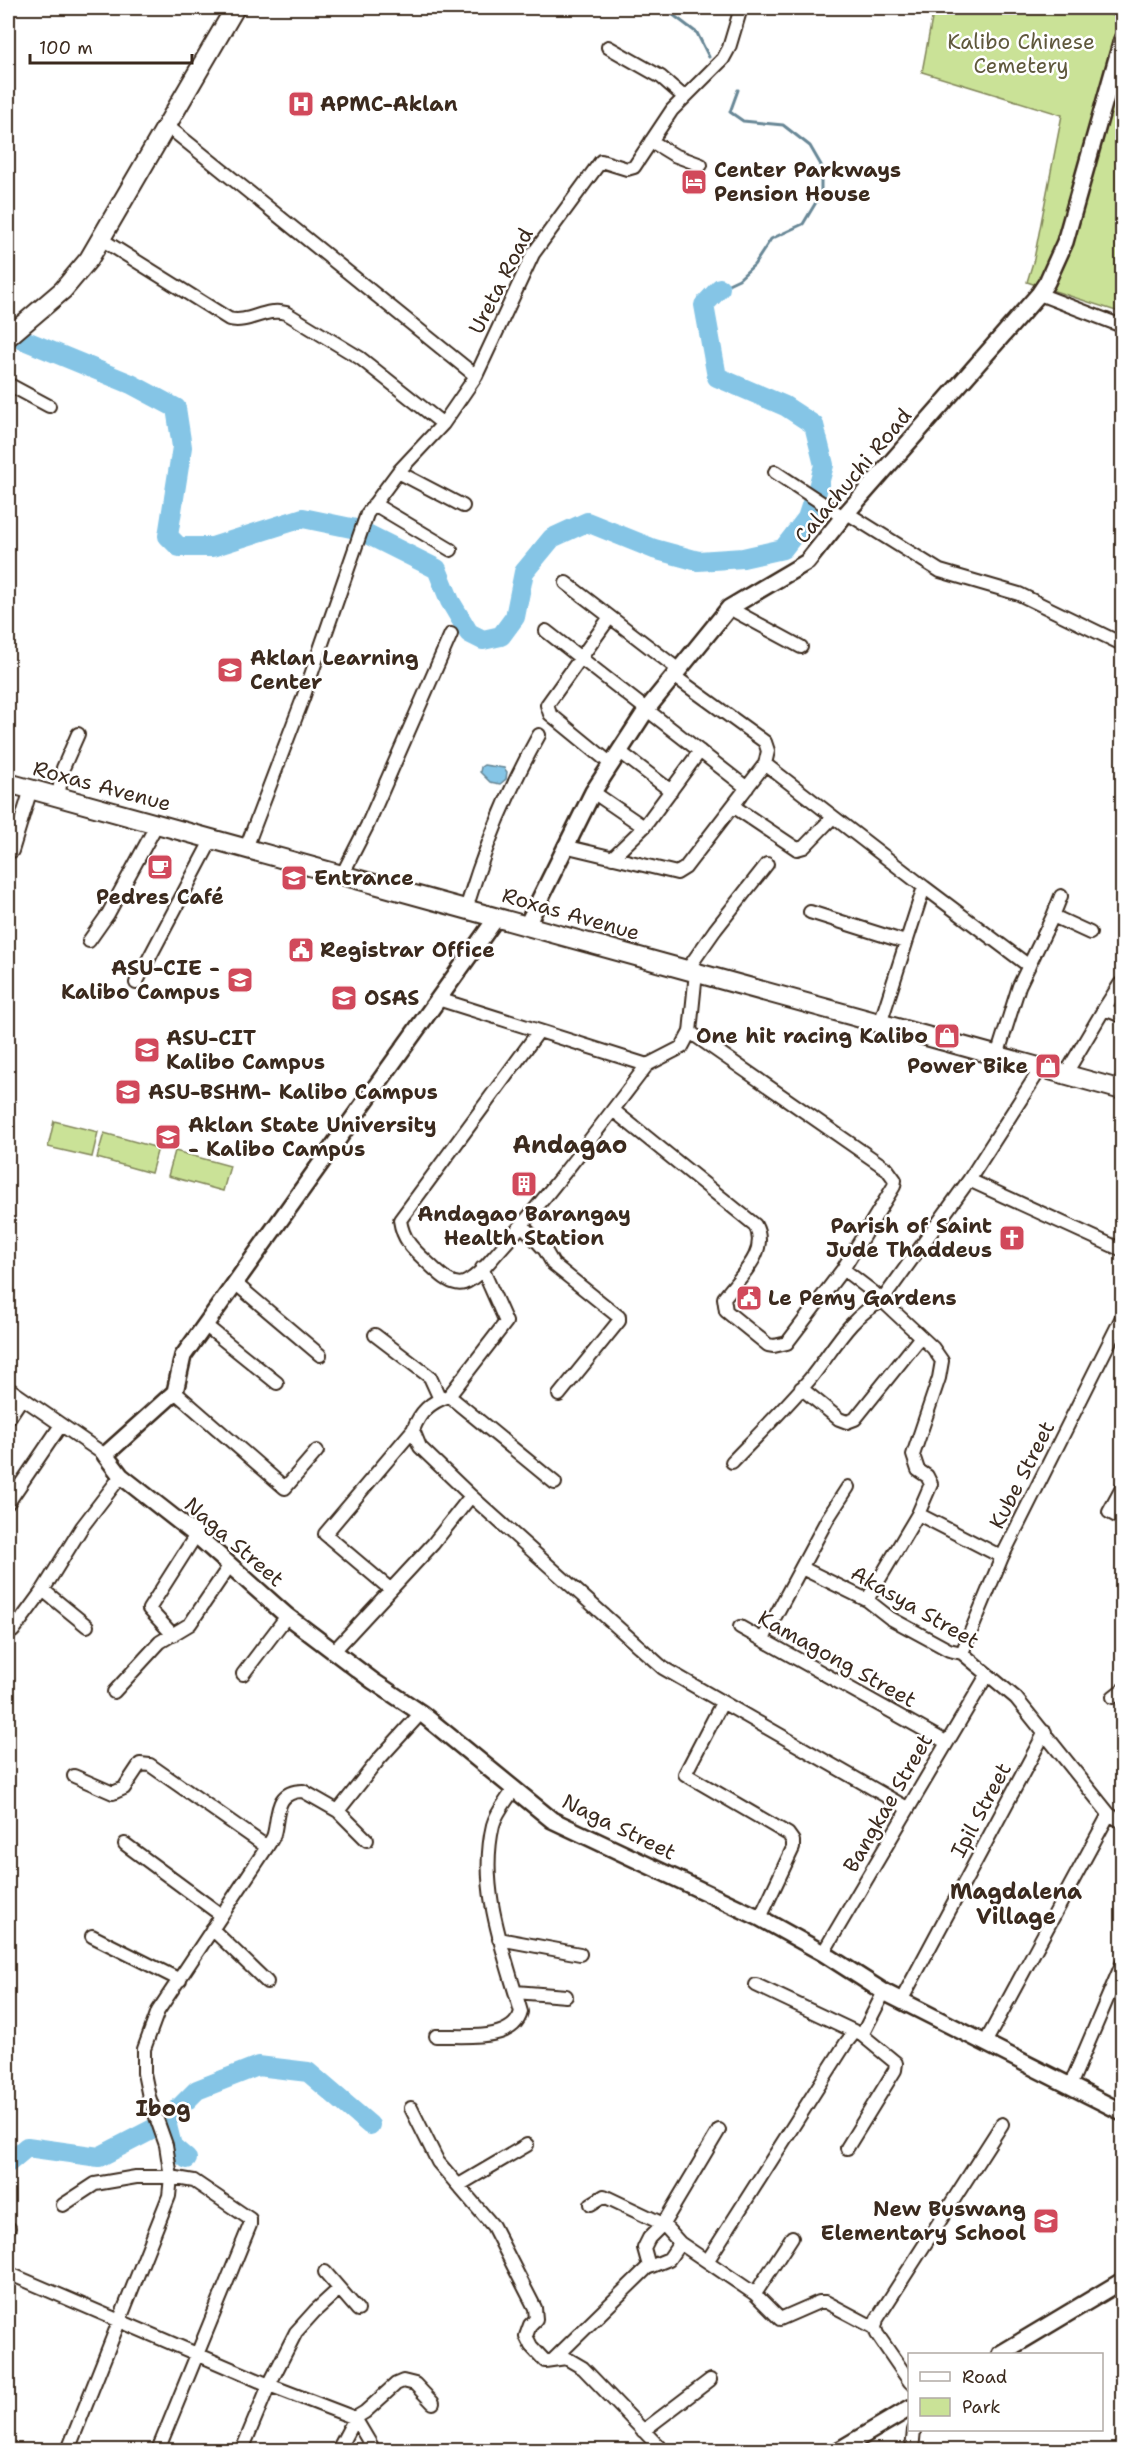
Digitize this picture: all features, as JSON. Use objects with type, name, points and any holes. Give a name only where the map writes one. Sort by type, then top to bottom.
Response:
[{"type":"main road","points":[[8,338],[63,290],[89,259],[235,8]]},
{"type":"main road","name":"Roxas Avenue","points":[[8,783],[1122,1090]]},
{"type":"street","name":"Ureta Road","points":[[476,376],[533,254],[598,163],[604,161],[631,169],[672,110],[726,54],[741,8]]},
{"type":"street","name":"Calachuchi Road","points":[[527,926],[564,846],[593,792],[647,709],[676,673],[729,608],[802,567],[1040,294],[1065,242],[1122,40]]},
{"type":"street","points":[[608,46],[661,77],[684,97]]},
{"type":"street","points":[[166,125],[476,376],[442,424],[374,504],[362,527],[302,701],[246,848]]},
{"type":"street","points":[[651,141],[674,155],[701,165]]},
{"type":"street","points":[[101,239],[229,319],[236,321],[277,310],[286,313],[360,358],[442,424]]},
{"type":"street","points":[[1040,294],[1122,326]]},
{"type":"street","points":[[8,384],[49,406]]},
{"type":"street","points":[[399,472],[463,506]]},
{"type":"street","points":[[775,472],[940,571],[1019,594],[1122,644]]},
{"type":"street","points":[[374,504],[451,550]]},
{"type":"street","points":[[564,846],[671,873],[681,871],[765,764],[768,751],[765,742],[566,583]]},
{"type":"street","points":[[729,608],[801,647]]},
{"type":"street","points":[[610,617],[547,705],[547,710],[615,758],[671,791]]},
{"type":"street","points":[[546,631],[747,788]]},
{"type":"street","points":[[342,874],[367,826],[451,634]]},
{"type":"street","points":[[58,797],[63,768],[78,734]]},
{"type":"street","points":[[466,909],[496,819],[538,735]]},
{"type":"street","points":[[612,858],[644,827],[700,751]]},
{"type":"street","points":[[765,764],[1029,966]]},
{"type":"street","points":[[12,851],[31,789]]},
{"type":"street","points":[[593,792],[644,827]]},
{"type":"street","points":[[733,806],[797,849],[804,847],[833,817]]},
{"type":"street","points":[[89,941],[108,914],[157,824]]},
{"type":"street","points":[[136,983],[212,839]]},
{"type":"street","points":[[539,1031],[400,1220],[403,1237],[418,1254],[445,1278],[458,1284],[466,1282],[482,1268],[522,1225],[647,1065],[682,1047],[690,1032],[691,971],[715,930],[767,864]]},
{"type":"street","points":[[880,1024],[924,887]]},
{"type":"street","points":[[997,1056],[1020,986],[1061,896]]},
{"type":"street","points":[[810,912],[905,942]]},
{"type":"street","points":[[1053,916],[1090,933]]},
{"type":"street","points":[[8,1388],[105,1455],[175,1392],[183,1356],[497,917]]},
{"type":"street","points":[[1065,1075],[1120,984]]},
{"type":"street","points":[[438,999],[647,1065]]},
{"type":"street","points":[[1104,1009],[1122,1017]]},
{"type":"street","points":[[613,1110],[755,1224],[760,1241],[756,1255],[724,1298],[723,1304],[726,1311],[768,1345],[774,1346],[787,1342],[843,1269],[892,1192],[895,1180],[891,1174],[690,1032]]},
{"type":"street","points":[[732,1462],[801,1388],[867,1308],[881,1302],[969,1180],[1041,1068]]},
{"type":"street","points":[[969,1180],[1122,1250]]},
{"type":"street","points":[[522,1225],[545,1250],[553,1264],[619,1317],[619,1321],[559,1395]]},
{"type":"street","points":[[390,1589],[325,1534],[413,1430],[419,1415],[445,1397],[506,1322],[482,1268]]},
{"type":"street","points":[[843,1269],[873,1292],[881,1302],[933,1348],[942,1360],[939,1378],[913,1455],[918,1470],[927,1476],[931,1484],[918,1514],[867,1600]]},
{"type":"street","points":[[235,1283],[320,1355]]},
{"type":"street","name":"Kube Street","points":[[962,1653],[1002,1557],[1122,1317]]},
{"type":"street","points":[[205,1324],[277,1383]]},
{"type":"street","points":[[375,1335],[430,1377],[445,1397],[555,1483]]},
{"type":"street","points":[[801,1388],[839,1419],[847,1422],[855,1419],[920,1338]]},
{"type":"street","points":[[175,1392],[285,1488],[317,1451]]},
{"type":"street","points":[[8,1419],[22,1398]]},
{"type":"street","points":[[8,1503],[61,1425]]},
{"type":"street","points":[[413,1430],[420,1447],[471,1496],[663,1668],[907,1808]]},
{"type":"street","name":"Naga Street","points":[[105,1455],[121,1476],[196,1535],[287,1616],[373,1681],[421,1713],[552,1820],[760,1918],[823,1953],[884,1992],[1122,2112]]},
{"type":"street","points":[[14,1631],[43,1590],[82,1527],[121,1476]]},
{"type":"street","points":[[763,1639],[828,1518],[848,1487]]},
{"type":"street","points":[[1122,1488],[1109,1512],[1122,1519]]},
{"type":"street","points":[[334,1651],[433,1544],[471,1496]]},
{"type":"street","points":[[918,1514],[1002,1557]]},
{"type":"street","points":[[173,1635],[149,1609],[196,1535]]},
{"type":"street","points":[[114,1692],[152,1650],[190,1624],[230,1565]]},
{"type":"street","name":"Akasya Street","points":[[802,1568],[867,1600],[890,1618],[949,1650],[962,1653],[1016,1698],[1109,1814],[1122,1822]]},
{"type":"street","points":[[43,1590],[87,1626]]},
{"type":"street","points":[[243,1674],[287,1616]]},
{"type":"street","name":"Kamagong Street","points":[[740,1627],[946,1743]]},
{"type":"street","name":"Bangkae Street","points":[[823,1953],[987,1675]]},
{"type":"street","points":[[722,1703],[685,1774],[788,1834],[793,1841],[793,1848],[760,1918]]},
{"type":"street","points":[[338,1811],[380,1758],[421,1713]]},
{"type":"street","name":"Ipil Street","points":[[901,2001],[1045,1732]]},
{"type":"street","points":[[74,1776],[113,1793],[124,1788],[140,1764],[150,1765],[267,1848]]},
{"type":"street","points":[[436,2036],[489,2034],[508,2029],[518,2021],[520,2012],[499,1939],[490,1892],[490,1851],[494,1823],[514,1789]]},
{"type":"street","points":[[68,2451],[169,2196],[171,2177],[166,2145],[149,2097],[144,2073],[144,2049],[158,2011],[267,1848],[274,1836],[278,1809],[283,1799],[291,1793],[303,1791],[338,1811],[367,1840]]},
{"type":"street","points":[[985,2043],[1109,1814]]},
{"type":"street","points":[[125,1844],[221,1915]]},
{"type":"street","points":[[212,1929],[267,1982]]},
{"type":"street","points":[[92,1936],[180,1980]]},
{"type":"street","points":[[499,1939],[580,1954]]},
{"type":"street","points":[[1070,2086],[1122,1964]]},
{"type":"street","points":[[756,1984],[858,2034],[896,2063],[895,2070],[847,2148]]},
{"type":"street","points":[[515,1992],[566,1996]]},
{"type":"street","points":[[708,2260],[846,2043],[858,2034],[884,1992]]},
{"type":"street","points":[[411,2108],[438,2162],[493,2226],[535,2308],[536,2319],[528,2330],[527,2341],[543,2360],[566,2358],[583,2368],[662,2451]]},
{"type":"street","points":[[875,2328],[877,2319],[1002,2124]]},
{"type":"street","points":[[649,2266],[644,2248],[649,2238],[663,2224],[719,2130]]},
{"type":"street","points":[[459,2185],[527,2145]]},
{"type":"street","points":[[63,2205],[95,2184],[136,2177],[171,2177],[194,2181],[250,2219],[250,2225],[199,2355],[158,2451]]},
{"type":"street","points":[[591,2204],[604,2196],[663,2224],[680,2243],[755,2294],[780,2319],[819,2302],[826,2302],[875,2328],[908,2380]]},
{"type":"street","points":[[755,2294],[792,2237]]},
{"type":"street","points":[[554,2360],[649,2266],[669,2259],[680,2243]]},
{"type":"street","points":[[325,2272],[358,2310]]},
{"type":"street","points":[[8,2274],[269,2385],[355,2418],[374,2451]]},
{"type":"street","points":[[1003,2353],[1122,2281]]},
{"type":"street","points":[[242,2451],[269,2385],[296,2332],[339,2289]]},
{"type":"street","points":[[643,2431],[710,2380]]},
{"type":"street","points":[[338,2451],[355,2418],[396,2384],[403,2381],[415,2384],[433,2403]]},
{"type":"street","points":[[839,2451],[908,2409]]},
{"type":"street","points":[[912,2451],[914,2431]]},
{"type":"green space","name":"Kalibo Chinese Cemetery","points":[[934,8],[1086,8],[1122,18],[1122,313],[1027,282],[1034,259],[1062,115],[922,72]]},
{"type":"green space","points":[[54,1121],[98,1132],[92,1157],[48,1147]]},
{"type":"green space","points":[[104,1133],[158,1148],[151,1173],[97,1158]]},
{"type":"green space","points":[[175,1151],[230,1166],[223,1191],[168,1176]]},
{"type":"water","points":[[484,765],[504,768],[507,772],[506,779],[500,784],[490,782],[480,772]]},
{"type":"waterway","points":[[664,8],[697,33],[709,57]]},
{"type":"waterway","points":[[720,288],[739,279],[754,265],[771,239],[803,224],[821,194],[821,165],[810,146],[783,125],[743,121],[730,112],[738,90]]},
{"type":"waterway","points":[[720,288],[704,305],[717,377],[785,406],[814,425],[824,465],[816,495]]},
{"type":"waterway","points":[[14,336],[131,384],[176,408],[182,447],[168,536],[179,547],[212,547],[303,518],[356,529]]},
{"type":"waterway","points":[[365,533],[437,569],[450,601],[469,633],[483,640],[501,636],[515,617],[524,572],[552,538],[587,522],[654,549],[698,561],[743,558],[783,549],[807,518],[813,500]]},
{"type":"waterway","points":[[164,2123],[197,2090],[258,2066],[308,2072],[370,2125]]},
{"type":"waterway","points":[[166,2121],[172,2146],[187,2159]]},
{"type":"waterway","points":[[8,2163],[27,2147],[99,2157],[155,2128]]},
{"type":"place","name":"APMC-Aklan","points":[[301,104]]},
{"type":"place","name":"Center Parkways Pension House","points":[[694,182]]},
{"type":"place","name":"Aklan Learning Center","points":[[230,670]]},
{"type":"place","name":"Pedres Café","points":[[160,867]]},
{"type":"place","name":"Entrance","points":[[294,878]]},
{"type":"place","name":"Registrar Office","points":[[301,950]]},
{"type":"place","name":"ASU-CIE - Kalibo Campus","points":[[240,980]]},
{"type":"place","name":"OSAS","points":[[344,998]]},
{"type":"place","name":"One hit racing Kalibo","points":[[947,1036]]},
{"type":"place","name":"ASU-CIT Kalibo Campus","points":[[147,1050]]},
{"type":"place","name":"Power Bike","points":[[1048,1066]]},
{"type":"place","name":"ASU-BSHM- Kalibo Campus","points":[[128,1092]]},
{"type":"place","name":"Aklan State University - Kalibo Campus","points":[[168,1137]]},
{"type":"place","name":"Andagao Barangay Health Station","points":[[524,1184]]},
{"type":"place","name":"Parish of Saint Jude Thaddeus","points":[[1012,1238]]},
{"type":"place","name":"Le Pemy Gardens","points":[[749,1298]]},
{"type":"place","name":"New Buswang Elementary School","points":[[1046,2221]]},
{"type":"district","name":"Andagao","points":[[570,1145]]},
{"type":"district","name":"Magdalena Village","points":[[1016,1904]]},
{"type":"district","name":"Ibog","points":[[163,2108]]}]
